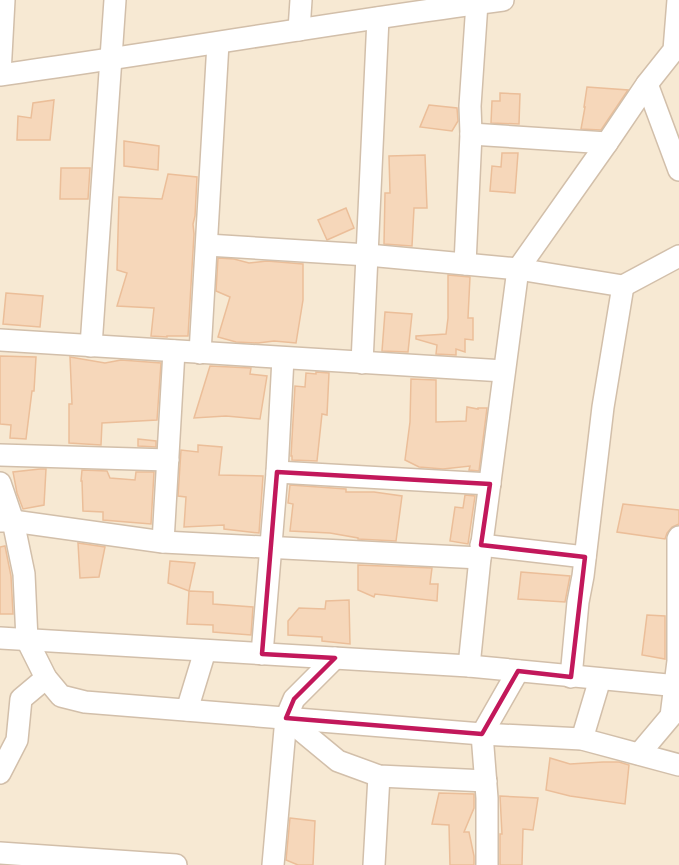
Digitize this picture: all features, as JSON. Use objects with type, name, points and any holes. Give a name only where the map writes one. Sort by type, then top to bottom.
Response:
[{"type":"street","points":[[4,0],[0,74],[111,60],[378,18],[438,4],[503,0]]},
{"type":"street","points":[[91,346],[115,0]]},
{"type":"street","points":[[299,30],[301,0]]},
{"type":"street","points":[[469,666],[481,552],[518,269],[647,84],[677,50],[678,0]]},
{"type":"street","points":[[465,264],[471,134],[470,106],[477,3]]},
{"type":"street","points":[[362,363],[378,18]]},
{"type":"street","points":[[200,353],[218,43]]},
{"type":"street","points":[[647,84],[679,170]]},
{"type":"street","points":[[471,134],[607,143]]},
{"type":"street","points":[[207,245],[368,255],[518,269],[623,286],[679,256]]},
{"type":"street","points":[[571,677],[578,602],[603,407],[623,286]]},
{"type":"street","points":[[0,340],[504,371]]},
{"type":"street","points":[[163,542],[174,351]]},
{"type":"street","points":[[262,654],[284,358]]},
{"type":"street","points":[[0,455],[168,460]]},
{"type":"street","points":[[277,472],[490,484]]},
{"type":"street","points":[[0,483],[6,521],[24,574],[27,640],[46,678],[62,696],[85,702],[482,734],[582,739],[679,765]]},
{"type":"street","points":[[6,521],[163,542],[585,557]]},
{"type":"street","points":[[639,754],[671,716],[677,686],[679,537]]},
{"type":"street","points":[[0,638],[469,666],[677,686]]},
{"type":"street","points":[[187,710],[205,651]]},
{"type":"street","points":[[273,865],[286,718],[294,699],[335,658]]},
{"type":"street","points":[[487,865],[486,782],[482,734],[518,671]]},
{"type":"street","points":[[0,773],[17,740],[21,699],[46,678]]},
{"type":"street","points":[[582,739],[600,679]]},
{"type":"street","points":[[286,718],[338,761],[379,776],[486,782]]},
{"type":"street","points":[[374,865],[379,776]]},
{"type":"street","points":[[0,853],[176,865]]},
{"type":"highlighted area","points":[[277,472],[490,484],[481,545],[585,557],[571,677],[518,671],[482,734],[286,718],[294,699],[335,658],[262,654]]},
{"type":"shaded area","points":[[0,0],[679,0],[679,865],[0,865]]},
{"type":"building","points":[[587,87],[628,90],[601,130],[581,129]]},
{"type":"building","points":[[500,93],[520,94],[519,124],[491,123],[492,101],[500,101]]},
{"type":"building","points":[[54,100],[50,140],[17,140],[18,116],[31,118],[33,103]]},
{"type":"building","points":[[429,105],[457,108],[458,121],[452,131],[420,127]]},
{"type":"building","points":[[124,141],[159,146],[158,170],[124,166]]},
{"type":"building","points":[[502,153],[518,153],[515,193],[490,191],[492,166],[501,167]]},
{"type":"building","points":[[425,155],[427,208],[414,208],[412,246],[384,244],[385,193],[390,193],[389,156]]},
{"type":"building","points":[[61,168],[90,168],[88,199],[60,199]]},
{"type":"building","points":[[168,174],[197,177],[188,336],[151,336],[154,308],[117,306],[127,273],[117,270],[119,197],[162,199]]},
{"type":"building","points":[[346,208],[354,228],[327,240],[318,220]]},
{"type":"building","points":[[218,258],[249,263],[267,261],[303,264],[303,300],[296,343],[236,342],[218,337],[230,297],[216,291]]},
{"type":"building","points":[[448,275],[470,277],[468,318],[473,318],[473,340],[465,339],[465,352],[456,349],[456,355],[436,354],[437,345],[416,339],[416,336],[446,334]]},
{"type":"building","points":[[6,293],[43,296],[40,327],[3,324]]},
{"type":"building","points":[[385,312],[412,314],[408,352],[382,351]]},
{"type":"building","points":[[0,356],[36,357],[34,391],[32,391],[26,439],[10,438],[11,425],[0,424]]},
{"type":"building","points":[[70,357],[105,363],[121,360],[161,363],[157,420],[102,423],[101,445],[69,443],[69,404],[72,404]]},
{"type":"building","points":[[210,366],[251,368],[250,374],[267,376],[260,419],[226,416],[194,418]]},
{"type":"building","points":[[316,372],[329,373],[327,415],[322,414],[317,461],[292,460],[295,386],[305,387],[306,373],[316,374]]},
{"type":"building","points":[[411,379],[436,380],[436,422],[466,421],[467,407],[487,408],[479,471],[469,470],[470,466],[443,469],[419,467],[405,460],[410,422]]},
{"type":"building","points":[[138,439],[156,441],[156,447],[138,446]]},
{"type":"building","points":[[198,445],[222,447],[219,475],[263,476],[259,533],[224,529],[224,525],[184,527],[186,497],[178,496],[181,450],[198,452]]},
{"type":"building","points":[[46,469],[44,505],[23,509],[13,472]]},
{"type":"building","points":[[82,470],[107,471],[110,478],[135,480],[136,472],[154,472],[151,524],[103,520],[103,512],[83,511]]},
{"type":"building","points":[[290,485],[402,496],[396,541],[290,531],[293,504],[288,503]]},
{"type":"building","points":[[465,495],[475,496],[468,544],[450,541],[455,507],[463,508]]},
{"type":"building","points":[[623,504],[679,510],[679,524],[672,527],[665,539],[617,532]]},
{"type":"building","points":[[78,543],[105,547],[99,577],[80,578]]},
{"type":"building","points":[[5,546],[11,576],[13,614],[0,614],[0,547]]},
{"type":"building","points":[[170,561],[195,563],[189,591],[168,583]]},
{"type":"building","points":[[358,565],[432,568],[430,584],[438,584],[437,601],[375,594],[374,597],[358,590]]},
{"type":"building","points":[[521,572],[570,576],[565,602],[518,599]]},
{"type":"building","points":[[189,591],[213,592],[213,604],[253,607],[251,635],[213,632],[213,625],[187,624]]},
{"type":"building","points":[[349,600],[350,644],[322,641],[322,637],[288,635],[288,621],[299,608],[325,609],[326,601]]},
{"type":"building","points":[[647,615],[665,616],[665,659],[642,655]]},
{"type":"building","points":[[550,758],[570,764],[619,762],[629,765],[625,804],[546,790]]},
{"type":"building","points":[[439,793],[474,794],[474,808],[464,832],[469,832],[474,865],[450,865],[449,825],[432,824]]},
{"type":"building","points":[[500,796],[538,798],[533,830],[523,829],[522,865],[500,865],[500,834],[502,834]]},
{"type":"building","points":[[290,818],[315,821],[313,865],[298,865],[286,860]]}]
